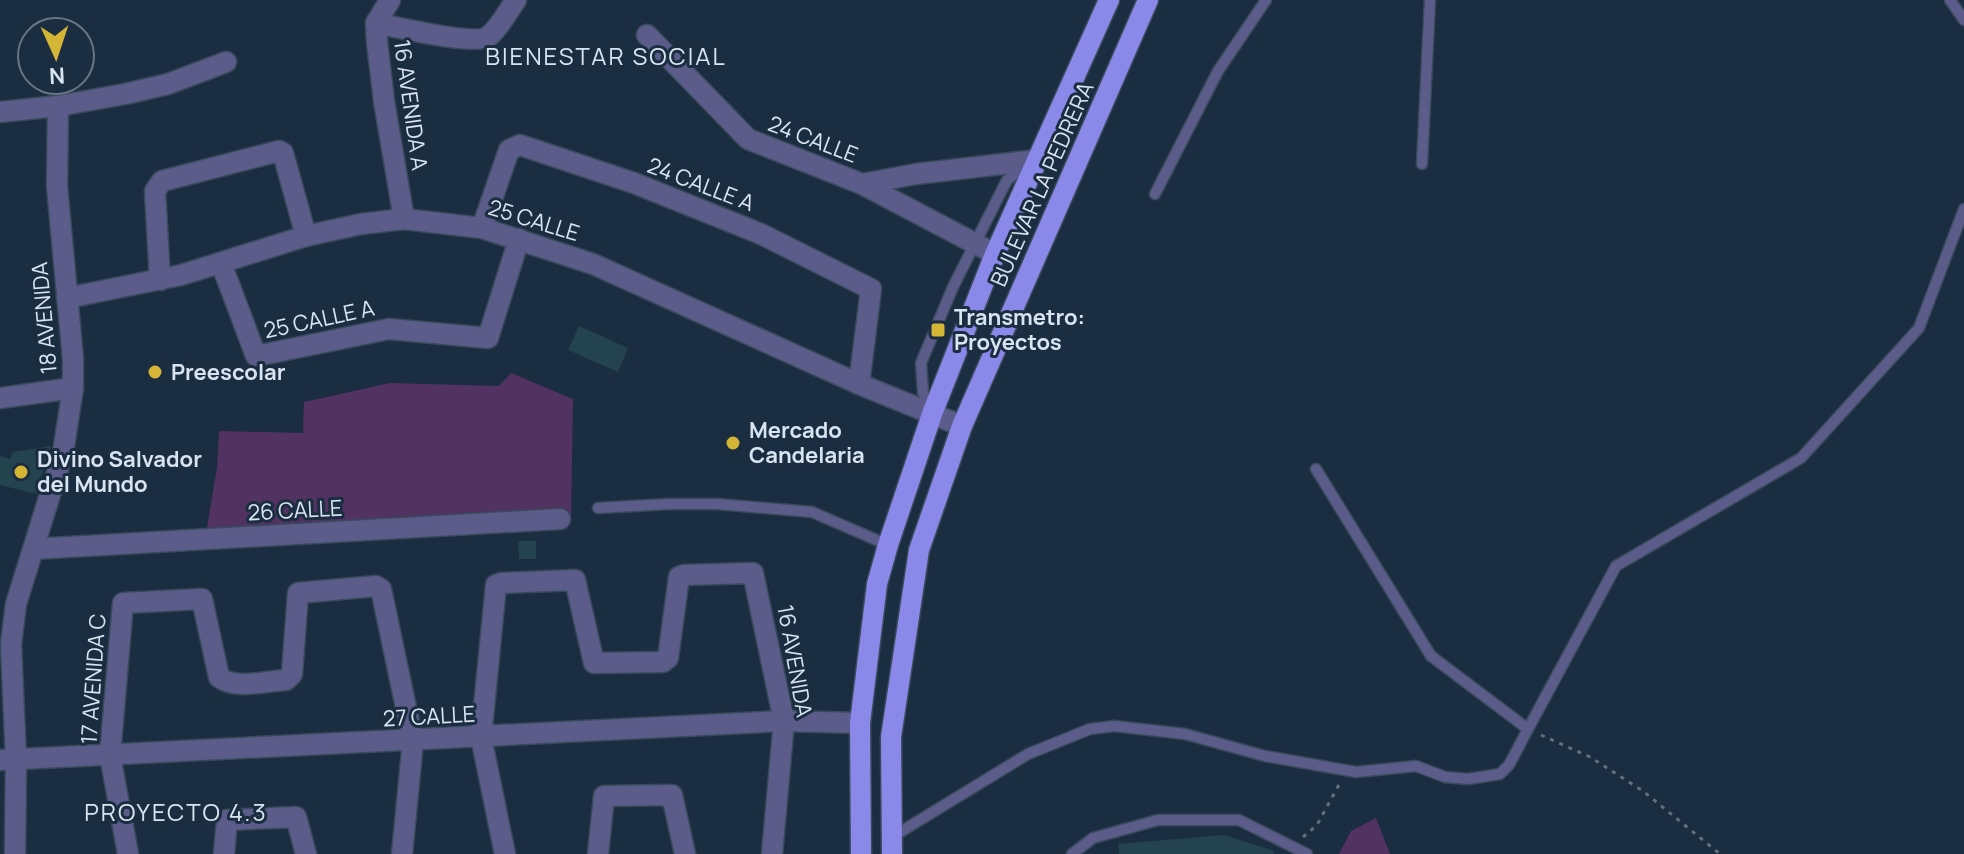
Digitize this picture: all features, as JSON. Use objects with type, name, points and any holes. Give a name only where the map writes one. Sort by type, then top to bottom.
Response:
[{"type":"main road","name":"BULEVAR LA PEDRERA","points":[[861,854],[860,723],[877,584],[888,545],[932,414],[995,254],[1109,0]]},
{"type":"main road","name":"BULEVAR LA PEDRERA","points":[[891,846],[891,737],[919,550],[962,426],[1148,0]]},
{"type":"street","name":"16 AVENIDA A","points":[[390,0],[376,23],[384,101],[404,219]]},
{"type":"street","points":[[376,23],[482,39],[491,34],[516,0]]},
{"type":"street","name":"24 CALLE","points":[[647,35],[748,139],[862,184],[995,254]]},
{"type":"street","points":[[0,112],[58,106],[168,84],[226,62]]},
{"type":"street","name":"18 AVENIDA","points":[[15,854],[8,760],[11,644],[16,604],[63,453],[73,388],[57,186],[58,106]]},
{"type":"street","name":"24 CALLE A","points":[[482,228],[509,150],[520,145],[634,183],[761,234],[872,292],[859,384]]},
{"type":"street","points":[[160,280],[155,191],[162,181],[279,151],[283,153],[306,236]]},
{"type":"street","name":"24 CALLE","points":[[862,184],[916,174],[1037,160]]},
{"type":"street","name":"25 CALLE","points":[[67,298],[160,280],[306,236],[361,224],[404,219],[482,228],[593,264],[859,384],[962,426]]},
{"type":"street","name":"25 CALLE A","points":[[221,263],[256,356],[389,329],[488,338],[519,239]]},
{"type":"street","points":[[0,398],[73,388]]},
{"type":"street","name":"26 CALLE","points":[[33,549],[560,519]]},
{"type":"street","name":"16 AVENIDA","points":[[481,737],[496,585],[575,580],[594,663],[666,661],[679,577],[753,573],[784,721],[772,854]]},
{"type":"street","name":"17 AVENIDA C","points":[[128,854],[110,755],[124,603],[202,599],[219,677],[231,683],[286,680],[292,674],[298,593],[376,586],[381,589],[413,741]]},
{"type":"street","name":"27 CALLE","points":[[8,760],[784,721],[860,723]]},
{"type":"street","points":[[481,737],[505,854]]},
{"type":"street","points":[[402,854],[413,741]]},
{"type":"street","points":[[598,854],[604,796],[672,795],[685,854]]},
{"type":"street","points":[[224,854],[227,820],[296,817],[306,854]]},
{"type":"lane","points":[[1155,194],[1218,71],[1266,0]]},
{"type":"lane","points":[[1422,164],[1430,0]]},
{"type":"lane","points":[[1950,0],[1964,20]]},
{"type":"lane","points":[[932,414],[923,392],[921,363],[974,244],[1007,180],[1037,160]]},
{"type":"lane","points":[[891,846],[1028,754],[1090,729],[1114,726],[1185,734],[1265,756],[1347,770],[1416,766],[1445,777],[1485,778],[1500,774],[1509,765],[1616,566],[1801,458],[1919,328],[1964,209]]},
{"type":"lane","points":[[1316,469],[1431,656],[1528,729]]},
{"type":"lane","points":[[598,508],[717,504],[812,512],[888,545]]},
{"type":"lane","points":[[1072,854],[1093,838],[1158,820],[1239,820],[1307,854]]},
{"type":"path","points":[[1528,729],[1590,757],[1643,791],[1720,854]]},
{"type":"path","points":[[1293,846],[1317,825],[1347,770]]},
{"type":"shaded area","points":[[511,373],[573,399],[571,524],[204,545],[217,468],[219,431],[303,433],[304,402],[390,383],[499,386]]},
{"type":"shaded area","points":[[1376,818],[1390,854],[1339,854],[1351,831]]},
{"type":"building","points":[[579,326],[628,348],[618,372],[568,350]]},
{"type":"building","name":"Divino Salvador del Mundo","points":[[51,446],[36,494],[0,485],[0,456],[10,459],[13,452]]},
{"type":"building","points":[[518,541],[536,541],[536,559],[519,559]]},
{"type":"building","points":[[1224,835],[1274,851],[1273,854],[1119,854],[1118,844]]},
{"type":"place","name":"Transmetro: Proyectos","points":[[938,330]]},
{"type":"place","name":"Preescolar","points":[[155,372]]},
{"type":"place","name":"Mercado Candelaria","points":[[733,443]]},
{"type":"place","name":"Divino Salvador del Mundo","points":[[21,472]]},
{"type":"district","name":"BIENESTAR SOCIAL","points":[[606,55]]},
{"type":"district","name":"PROYECTO 4.3","points":[[176,811]]}]
